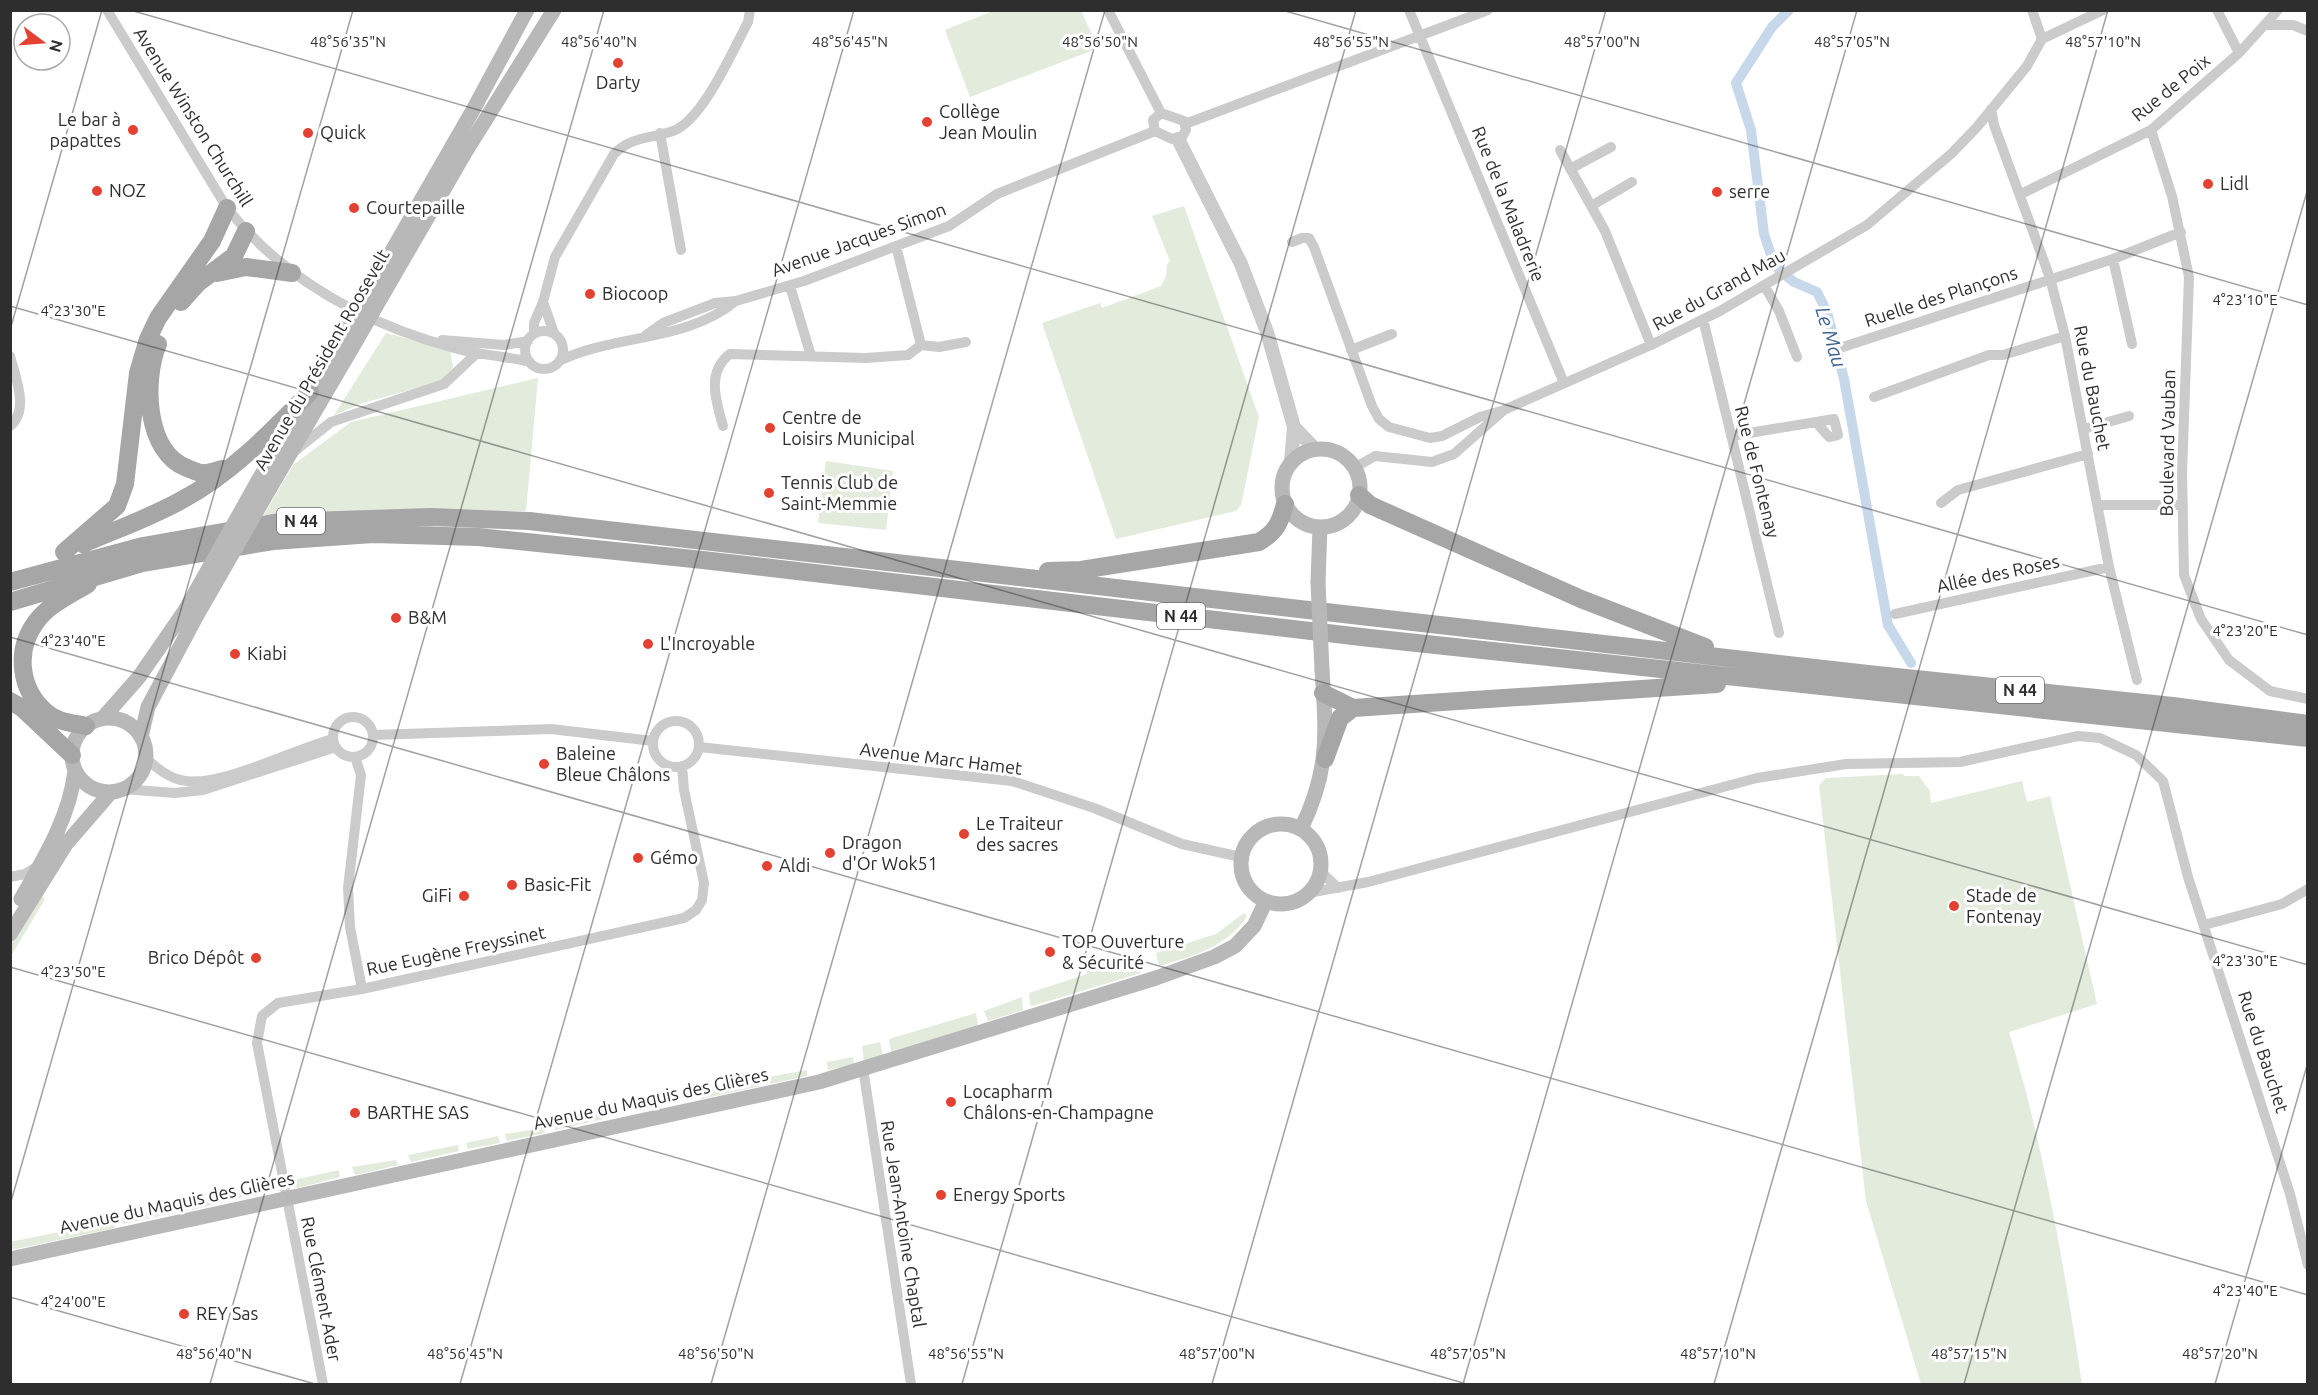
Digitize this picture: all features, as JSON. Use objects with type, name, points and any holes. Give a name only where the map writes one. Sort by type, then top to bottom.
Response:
[{"type":"main road","name":"Avenue du Président Roosevelt","points":[[264,485],[289,456],[350,337],[527,10]]},
{"type":"main road","name":"Avenue du Président Roosevelt","points":[[379,287],[554,10]]},
{"type":"main road","points":[[64,552],[117,506],[125,484],[138,373],[148,339],[158,318],[212,241],[227,208]]},
{"type":"main road","points":[[212,241],[244,229]]},
{"type":"main road","points":[[231,467],[203,474],[179,465],[159,440],[152,424],[149,393],[155,351],[170,318],[187,294],[234,256],[244,229]]},
{"type":"main road","points":[[208,277],[222,270],[246,267],[292,273]]},
{"type":"main road","name":"Avenue du Président Roosevelt","points":[[141,737],[148,707],[191,612],[264,485],[310,392],[350,337]]},
{"type":"main road","points":[[10,576],[181,501],[231,467],[268,435],[310,392]]},
{"type":"main road","points":[[1003,575],[1081,570],[1259,542],[1273,534],[1279,525],[1285,504],[1282,480],[1291,462],[1304,452],[1316,449],[1338,453],[1354,468],[1360,486],[1359,495],[1349,514],[1331,526],[1320,527],[1299,520],[1285,504]]},
{"type":"main road","points":[[1359,495],[1370,505],[1581,599],[1732,657]]},
{"type":"main road","name":"N 44","points":[[10,582],[143,546],[279,522],[431,517],[529,521],[2307,724]]},
{"type":"main road","points":[[1320,527],[1318,582],[1325,759]]},
{"type":"main road","name":"N 44","points":[[10,602],[110,572],[184,554],[324,536],[373,534],[478,537],[703,560],[1359,637],[2307,738]]},
{"type":"main road","points":[[10,934],[66,844],[117,791],[139,777],[146,758],[141,737],[124,722],[94,723],[59,720],[47,713],[26,684],[22,652],[37,620],[49,609],[110,572]]},
{"type":"main road","name":"Avenue du Président Roosevelt","points":[[94,723],[140,677],[191,612]]},
{"type":"main road","points":[[1323,693],[1353,708],[1695,684],[1812,684]]},
{"type":"main road","points":[[10,701],[22,708],[74,763],[90,787],[117,791]]},
{"type":"main road","points":[[1301,829],[1316,798],[1325,759],[1340,718],[1353,708]]},
{"type":"main road","points":[[10,917],[63,823],[72,796],[76,739],[94,723]]},
{"type":"main road","points":[[1283,824],[1301,829],[1317,847],[1320,871],[1308,893],[1288,903],[1266,901],[1249,888],[1240,868],[1241,857],[1249,840],[1264,827],[1283,824]]},
{"type":"main road","name":"Avenue du Maquis des Glières","points":[[10,1260],[819,1082],[1167,975],[1214,957],[1235,946],[1254,926],[1266,901]]},
{"type":"street","name":"Avenue Winston Churchill","points":[[107,10],[227,208],[244,229],[292,273],[373,320],[429,340]]},
{"type":"street","points":[[530,362],[526,352],[560,246],[614,154],[625,143],[673,131],[696,112],[743,30],[750,10]]},
{"type":"street","points":[[1108,10],[1161,113],[1179,118],[1185,124],[1185,134],[1179,139],[1172,139],[1155,131],[1153,120],[1161,113]]},
{"type":"street","name":"Rue de la Maladrerie","points":[[1409,10],[1564,383]]},
{"type":"street","points":[[1185,124],[1488,10]]},
{"type":"street","points":[[2032,10],[2042,39],[2103,10]]},
{"type":"street","points":[[2217,10],[2239,53]]},
{"type":"street","name":"Rue de Poix","points":[[2021,194],[2151,130],[2166,114],[2239,53],[2267,25],[2278,10]]},
{"type":"street","points":[[2267,25],[2293,25],[2307,31]]},
{"type":"street","name":"Rue du Grand Mau","points":[[1354,468],[1375,456],[1432,462],[1454,454],[1504,410],[1652,345],[1769,283],[1867,225],[1951,154],[2027,66],[2042,39]]},
{"type":"street","name":"Rue du Bauchet","points":[[1991,109],[1994,125],[2050,278],[2065,336],[2109,567],[2138,680]]},
{"type":"street","name":"Boulevard Vauban","points":[[2151,130],[2181,232],[2189,277],[2183,505],[2184,575],[2201,619],[2229,660],[2270,691],[2307,699]]},
{"type":"street","name":"Avenue Jacques Simon","points":[[559,361],[580,351],[612,346],[646,335],[666,333],[718,313],[736,301],[790,286],[896,246],[949,225],[997,194],[1155,131]]},
{"type":"street","points":[[660,133],[681,250]]},
{"type":"street","points":[[1179,139],[1241,264],[1267,332],[1294,427],[1291,462]]},
{"type":"street","points":[[1570,169],[1611,147]]},
{"type":"street","points":[[1560,150],[1605,231],[1652,345]]},
{"type":"street","points":[[1591,206],[1632,182]]},
{"type":"street","name":"Ruelle des Plançons","points":[[1843,347],[2113,259],[2181,232]]},
{"type":"street","points":[[1292,242],[1309,238],[1375,414],[1385,424],[1396,430],[1430,438],[1440,437],[1480,417],[1504,410]]},
{"type":"street","points":[[896,246],[921,345]]},
{"type":"street","points":[[2113,259],[2132,344]]},
{"type":"street","points":[[1769,283],[1797,357]]},
{"type":"street","points":[[790,286],[812,356]]},
{"type":"street","points":[[429,340],[477,354],[530,362],[541,369],[548,368],[559,361],[563,349],[543,302]]},
{"type":"street","name":"Rue de Fontenay","points":[[1703,319],[1779,633]]},
{"type":"street","points":[[429,340],[504,345],[531,338],[544,331],[557,336],[580,351]]},
{"type":"street","points":[[1351,350],[1392,334]]},
{"type":"street","points":[[1874,398],[1989,355],[2003,355],[2065,336]]},
{"type":"street","points":[[723,426],[714,392],[716,371],[721,360],[730,354],[866,358],[908,355],[921,345],[939,347],[966,342]]},
{"type":"street","points":[[289,456],[331,422],[377,404],[423,393],[444,384],[477,354]]},
{"type":"street","points":[[10,356],[21,408],[17,421],[10,426]]},
{"type":"street","points":[[2084,429],[2130,416]]},
{"type":"street","points":[[1731,436],[1816,422]]},
{"type":"street","points":[[1294,427],[1316,449]]},
{"type":"street","points":[[1941,503],[1958,490],[2088,454]]},
{"type":"street","points":[[2098,505],[2183,505]]},
{"type":"street","name":"Allée des Roses","points":[[1895,614],[2109,567]]},
{"type":"street","points":[[355,717],[367,722],[374,735],[371,747],[355,758],[344,755],[334,743],[336,726],[341,721],[355,717]]},
{"type":"street","points":[[679,721],[686,723],[696,733],[699,747],[693,759],[682,766],[675,767],[661,762],[653,749],[653,741],[659,728],[679,721]]},
{"type":"street","points":[[374,735],[551,729],[653,741]]},
{"type":"street","name":"Rue du Bauchet","points":[[1338,888],[1757,778],[1846,764],[1960,762],[2078,736],[2100,738],[2136,755],[2163,781],[2188,877],[2290,1194],[2307,1265]]},
{"type":"street","points":[[146,758],[167,775],[201,783],[221,778],[309,745],[334,743]]},
{"type":"street","points":[[117,791],[175,793],[202,790],[334,743]]},
{"type":"street","name":"Avenue Marc Hamet","points":[[699,747],[1012,781],[1094,808],[1182,844],[1241,857]]},
{"type":"street","points":[[355,758],[361,775],[348,888],[350,927],[362,989]]},
{"type":"street","name":"Rue Eugène Freyssinet","points":[[287,1199],[257,1043],[262,1016],[278,1003],[362,989],[684,918],[696,910],[702,900],[704,883],[684,790],[682,766]]},
{"type":"street","points":[[10,877],[25,874],[40,864]]},
{"type":"street","points":[[1320,871],[1338,888]]},
{"type":"street","points":[[1308,893],[1338,888]]},
{"type":"street","points":[[2204,925],[2282,904],[2307,889]]},
{"type":"street","name":"Rue Jean-Antoine Chaptal","points":[[863,1068],[911,1384]]},
{"type":"street","name":"Rue Clément Ader","points":[[287,1199],[323,1384]]},
{"type":"green space","points":[[993,11],[1081,11],[1097,45],[1091,51],[970,97],[945,30]]},
{"type":"green space","points":[[1184,206],[1259,417],[1241,505],[1236,511],[1116,539],[1042,323],[1100,303],[1102,308],[1161,286],[1166,276],[1167,264],[1170,261],[1152,216]]},
{"type":"green space","points":[[386,333],[450,350],[453,367],[446,380],[363,403],[334,415]]},
{"type":"green space","points":[[538,378],[526,511],[264,515],[293,465],[351,422]]},
{"type":"green space","points":[[826,461],[893,471],[886,530],[818,523]]},
{"type":"green space","points":[[1903,774],[1904,776],[1919,776],[1930,791],[1931,803],[2022,781],[2027,802],[2050,796],[2097,1004],[2009,1032],[2043,1163],[2082,1384],[1921,1384],[1866,1201],[1819,785],[1826,778]]},
{"type":"green space","points":[[41,895],[45,899],[11,956],[11,942]]},
{"type":"green space","points":[[1244,913],[1247,916],[1239,927],[1219,943],[1197,954],[1159,966],[1156,953],[1216,934]]},
{"type":"green space","points":[[1137,958],[1141,973],[1032,1006],[1030,1004],[1029,993],[1087,974],[1086,966],[1105,962],[1106,966]]},
{"type":"green space","points":[[1022,997],[1023,1010],[988,1021],[984,1011]]},
{"type":"green space","points":[[976,1013],[978,1026],[891,1053],[889,1039]]},
{"type":"green space","points":[[880,1042],[883,1056],[864,1062],[862,1046]]},
{"type":"green space","points":[[853,1057],[854,1064],[828,1070],[827,1062]]},
{"type":"green space","points":[[807,1070],[807,1076],[770,1084],[769,1077]]},
{"type":"green space","points":[[760,1081],[761,1086],[701,1099],[699,1093]]},
{"type":"green space","points":[[603,1114],[603,1119],[555,1130],[555,1123]]},
{"type":"green space","points":[[544,1128],[545,1133],[507,1141],[505,1134]]},
{"type":"green space","points":[[498,1136],[500,1143],[468,1149],[466,1143]]},
{"type":"green space","points":[[458,1145],[459,1151],[411,1162],[408,1155]]},
{"type":"green space","points":[[396,1160],[398,1165],[355,1175],[352,1167]]},
{"type":"green space","points":[[339,1170],[340,1177],[298,1188],[292,1186],[289,1181]]},
{"type":"green space","points":[[277,1183],[278,1188],[192,1210],[190,1202]]},
{"type":"green space","points":[[174,1208],[175,1213],[123,1224],[122,1217]]},
{"type":"green space","points":[[113,1221],[115,1228],[11,1250],[10,1242]]},
{"type":"waterway","name":"Le Mau","points":[[1789,10],[1772,27],[1736,83],[1751,130],[1764,234],[1779,270],[1794,282],[1817,292],[1827,312],[1844,379],[1888,625],[1911,663]]},
{"type":"place","name":"Darty","points":[[618,63]]},
{"type":"place","name":"Collège Jean Moulin","points":[[927,122]]},
{"type":"place","name":"Le bar à papattes","points":[[133,130]]},
{"type":"place","name":"Quick","points":[[308,133]]},
{"type":"place","name":"Lidl","points":[[2208,184]]},
{"type":"place","name":"NOZ","points":[[97,191]]},
{"type":"place","name":"serre","points":[[1717,192]]},
{"type":"place","name":"Courtepaille","points":[[354,208]]},
{"type":"place","name":"Biocoop","points":[[590,294]]},
{"type":"place","name":"Centre de Loisirs Municipal","points":[[770,428]]},
{"type":"place","name":"Tennis Club de Saint-Memmie","points":[[769,493]]},
{"type":"place","name":"B&M","points":[[396,618]]},
{"type":"place","name":"L'Incroyable","points":[[648,644]]},
{"type":"place","name":"Kiabi","points":[[235,654]]},
{"type":"place","name":"Baleine Bleue Châlons","points":[[544,764]]},
{"type":"place","name":"Le Traiteur des sacres","points":[[964,834]]},
{"type":"place","name":"Dragon d'Or Wok51","points":[[830,853]]},
{"type":"place","name":"Gémo","points":[[638,858]]},
{"type":"place","name":"Aldi","points":[[767,866]]},
{"type":"place","name":"Basic-Fit","points":[[512,885]]},
{"type":"place","name":"GiFi","points":[[464,896]]},
{"type":"place","name":"Stade de Fontenay","points":[[1954,906]]},
{"type":"place","name":"TOP Ouverture & Sécurité","points":[[1050,952]]},
{"type":"place","name":"Brico Dépôt","points":[[256,958]]},
{"type":"place","name":"Locapharm Châlons-en-Champagne","points":[[951,1102]]},
{"type":"place","name":"BARTHE SAS","points":[[355,1113]]},
{"type":"place","name":"Energy Sports","points":[[941,1195]]},
{"type":"place","name":"REY Sas","points":[[184,1314]]}]
